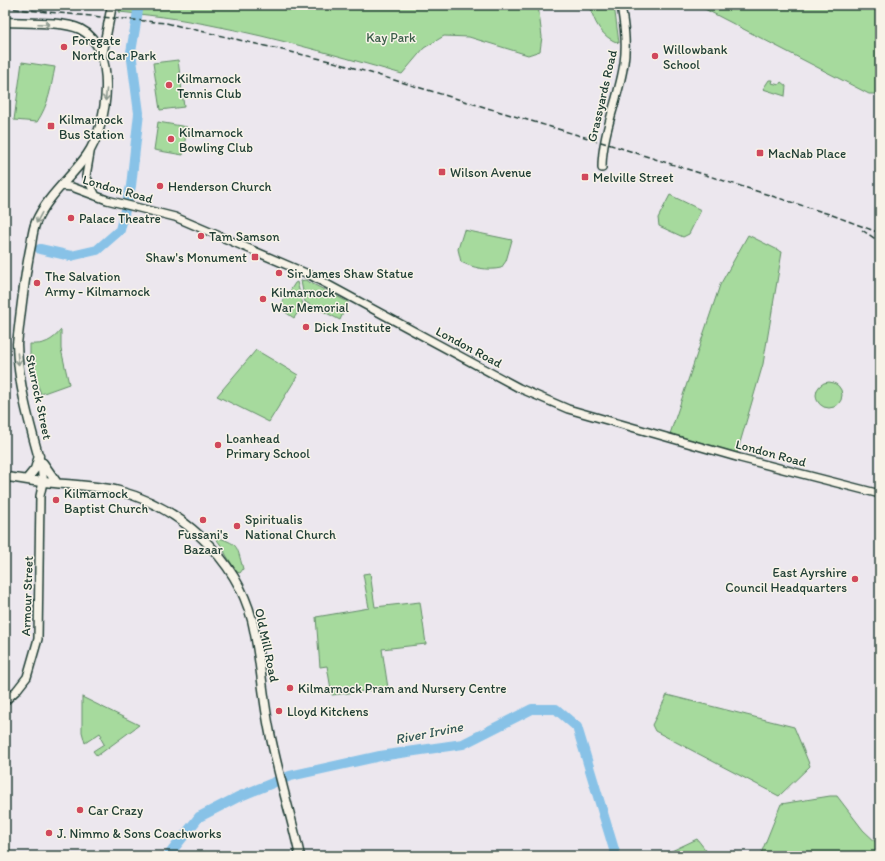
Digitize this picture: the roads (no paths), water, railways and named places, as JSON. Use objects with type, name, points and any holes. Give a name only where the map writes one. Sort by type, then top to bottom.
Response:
[{"type":"main road","points":[[102,56],[112,5]]},
{"type":"main road","name":"Grassyards Road","points":[[602,168],[602,148],[624,64],[626,45],[621,5]]},
{"type":"main road","points":[[5,22],[66,25],[78,28],[87,32],[93,39],[102,56]]},
{"type":"main road","name":"Sturrock Street","points":[[43,482],[39,455],[20,377],[17,344],[28,258],[36,223],[47,203],[93,146],[100,127],[107,85],[102,56]]},
{"type":"main road","points":[[93,146],[88,160],[86,176],[96,196]]},
{"type":"main road","name":"London Road","points":[[61,186],[72,187],[119,203],[183,220],[308,274],[519,388],[568,409],[740,458],[880,494]]},
{"type":"main road","name":"Sturrock Street","points":[[27,479],[36,469],[39,455]]},
{"type":"main road","name":"Sturrock Street","points":[[39,455],[57,483]]},
{"type":"main road","name":"Old Mill Road","points":[[5,477],[119,491],[141,499],[179,518],[218,554],[237,582],[252,619],[263,674],[270,731],[300,856]]},
{"type":"main road","name":"Armour Street","points":[[5,701],[16,692],[27,677],[38,639],[40,496],[43,482]]},
{"type":"waterway","points":[[40,249],[71,256],[97,250],[120,230],[131,186],[139,113],[131,52],[139,5]]},
{"type":"waterway","name":"River Irvine","points":[[168,856],[199,817],[238,797],[290,776],[380,756],[463,744],[532,709],[556,709],[577,727],[616,856]]},
{"type":"railway","points":[[5,8],[166,23],[334,62],[611,145],[832,215],[880,233]]},
{"type":"railway","points":[[862,230],[880,242]]},
{"type":"place","name":"Foregate North Car Park","points":[[64,47]]},
{"type":"place","name":"Willowbank School","points":[[655,56]]},
{"type":"place","name":"Kilmarnock Tennis Club","points":[[169,85]]},
{"type":"place","name":"Kilmarnock Bus Station","points":[[51,126]]},
{"type":"place","name":"Kilmarnock Bowling Club","points":[[171,139]]},
{"type":"place","name":"MacNab Place","points":[[760,153]]},
{"type":"place","name":"Wilson Avenue","points":[[442,172]]},
{"type":"place","name":"Melville Street","points":[[585,177]]},
{"type":"place","name":"Henderson Church","points":[[160,186]]},
{"type":"place","name":"Palace Theatre","points":[[71,218]]},
{"type":"place","name":"Tam Samson","points":[[201,236]]},
{"type":"place","name":"Shaw's Monument","points":[[255,257]]},
{"type":"place","name":"Sir James Shaw Statue","points":[[279,273]]},
{"type":"place","name":"The Salvation Army - Kilmarnock","points":[[37,283]]},
{"type":"place","name":"Kilmarnock War Memorial","points":[[263,299]]},
{"type":"place","name":"Dick Institute","points":[[306,327]]},
{"type":"place","name":"Loanhead Primary School","points":[[218,445]]},
{"type":"place","name":"Kilmarnock Baptist Church","points":[[56,500]]},
{"type":"place","name":"Fussani's Bazaar","points":[[203,520]]},
{"type":"place","name":"Spiritualis National Church","points":[[237,526]]},
{"type":"place","name":"East Ayrshire Council Headquarters","points":[[855,579]]},
{"type":"place","name":"Kilmarnock Pram and Nursery Centre","points":[[290,688]]},
{"type":"place","name":"Lloyd Kitchens","points":[[279,711]]},
{"type":"place","name":"Car Crazy","points":[[80,810]]},
{"type":"place","name":"J. Nimmo & Sons Coachworks","points":[[49,833]]},
{"type":"park label","name":"Kay Park","points":[[391,37]]}]
